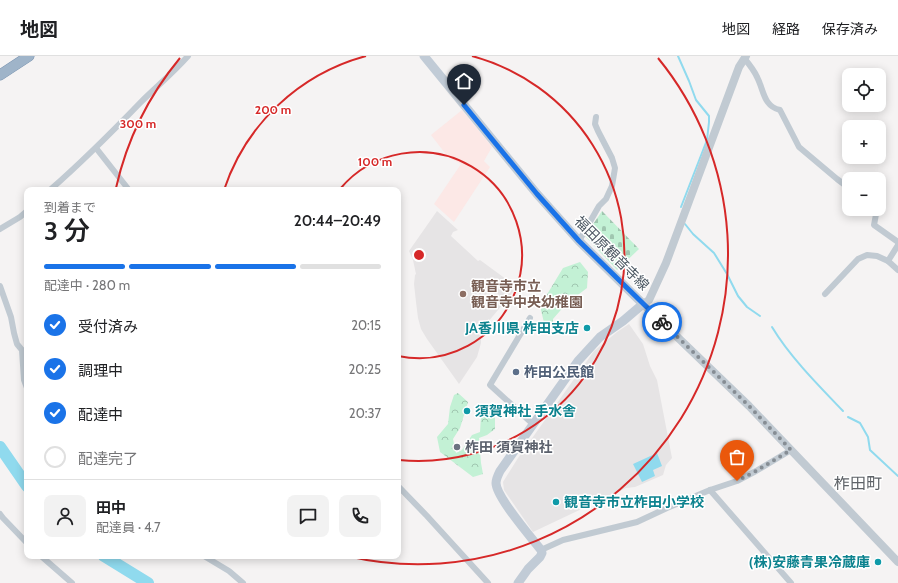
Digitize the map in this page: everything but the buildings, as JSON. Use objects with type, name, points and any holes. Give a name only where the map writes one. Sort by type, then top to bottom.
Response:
[{"type":"highway","points":[[0,75],[29,56]]},
{"type":"main road","name":"福田原観音寺線","points":[[424,56],[537,194],[579,241],[643,304],[623,321],[600,336],[578,361],[497,477],[496,483],[498,491],[504,502],[541,550]]},
{"type":"main road","points":[[518,583],[528,569],[540,557],[542,553],[541,550]]},
{"type":"street","points":[[53,187],[96,148],[179,67],[188,56]]},
{"type":"street","points":[[842,183],[800,147],[780,110],[774,109],[767,102],[757,77],[745,57],[739,67],[666,263],[648,300],[643,304],[749,406],[898,562]]},
{"type":"street","points":[[579,241],[599,206],[606,199],[612,186],[615,168],[612,158],[598,131],[596,117]]},
{"type":"street","points":[[96,148],[127,187]]},
{"type":"street","points":[[0,229],[24,214]]},
{"type":"street","points":[[875,216],[874,225],[898,242]]},
{"type":"street","points":[[888,261],[898,245]]},
{"type":"street","points":[[825,294],[858,258],[867,255],[877,256],[888,261],[898,270]]},
{"type":"street","points":[[0,286],[11,317],[14,333],[22,350],[24,380]]},
{"type":"street","points":[[530,318],[490,385],[534,424]]},
{"type":"street","points":[[541,550],[563,540],[637,522],[710,490],[737,481],[791,450]]},
{"type":"street","points":[[401,489],[488,583]]},
{"type":"street","points":[[710,490],[791,583]]},
{"type":"street","points":[[1,517],[24,540]]},
{"type":"street","points":[[44,559],[72,583]]},
{"type":"street","points":[[209,559],[229,571],[243,583]]},
{"type":"shaded area","points":[[462,110],[492,147],[484,161],[490,167],[454,222],[434,204],[461,164],[448,157],[431,135]]},
{"type":"shaded area","name":"観音寺市立 観音寺中央幼稚園","points":[[437,211],[458,230],[453,232],[451,236],[478,261],[480,260],[517,287],[481,330],[481,343],[477,357],[459,384],[421,329],[418,318],[414,284],[416,274],[413,260],[409,251]]},
{"type":"shaded area","points":[[629,324],[643,344],[650,366],[657,380],[672,458],[666,465],[663,475],[635,487],[626,488],[533,532],[504,490],[503,482],[518,458],[594,351]]},
{"type":"green space","points":[[602,211],[639,249],[617,270],[585,236]]},
{"type":"green space","points":[[580,262],[588,272],[587,288],[566,304],[553,319],[553,325],[546,331],[540,306],[563,268]]},
{"type":"green space","points":[[458,393],[468,402],[460,428],[453,439],[456,453],[462,450],[472,435],[480,432],[481,416],[491,407],[495,415],[495,429],[487,435],[479,438],[483,474],[473,477],[440,452],[437,437],[448,424],[450,407],[454,395]]},
{"type":"water","points":[[657,453],[662,466],[653,470],[655,476],[642,482],[633,464]]},
{"type":"waterway","points":[[678,56],[696,100],[709,116],[707,140],[681,207]]},
{"type":"waterway","points":[[685,224],[693,234],[714,253],[738,296],[747,307],[760,316]]},
{"type":"waterway","points":[[772,327],[796,360],[843,411]]},
{"type":"waterway","points":[[848,417],[860,423],[868,437],[870,450],[898,476]]},
{"type":"waterway","points":[[0,447],[24,482]]},
{"type":"waterway","points":[[109,559],[148,583]]},
{"type":"way so far","points":[[662,322],[749,406],[791,450],[737,481]]},
{"type":"place","name":"観音寺市立 観音寺中央幼稚園","points":[[463,294]]},
{"type":"place","name":"JA香川県 柞田支店","points":[[587,328]]},
{"type":"place","name":"柞田公民館","points":[[516,372]]},
{"type":"place","name":"須賀神社 手水舎","points":[[467,411]]},
{"type":"place","name":"柞田 須賀神社","points":[[457,447]]},
{"type":"place","name":"観音寺市立柞田小学校","points":[[556,502]]},
{"type":"place","name":"(株)安藤青果冷蔵庫","points":[[878,562]]},
{"type":"district","name":"柞田町","points":[[858,483]]},
{"type":"route","points":[[464,105],[537,194],[579,241],[662,322]]}]
